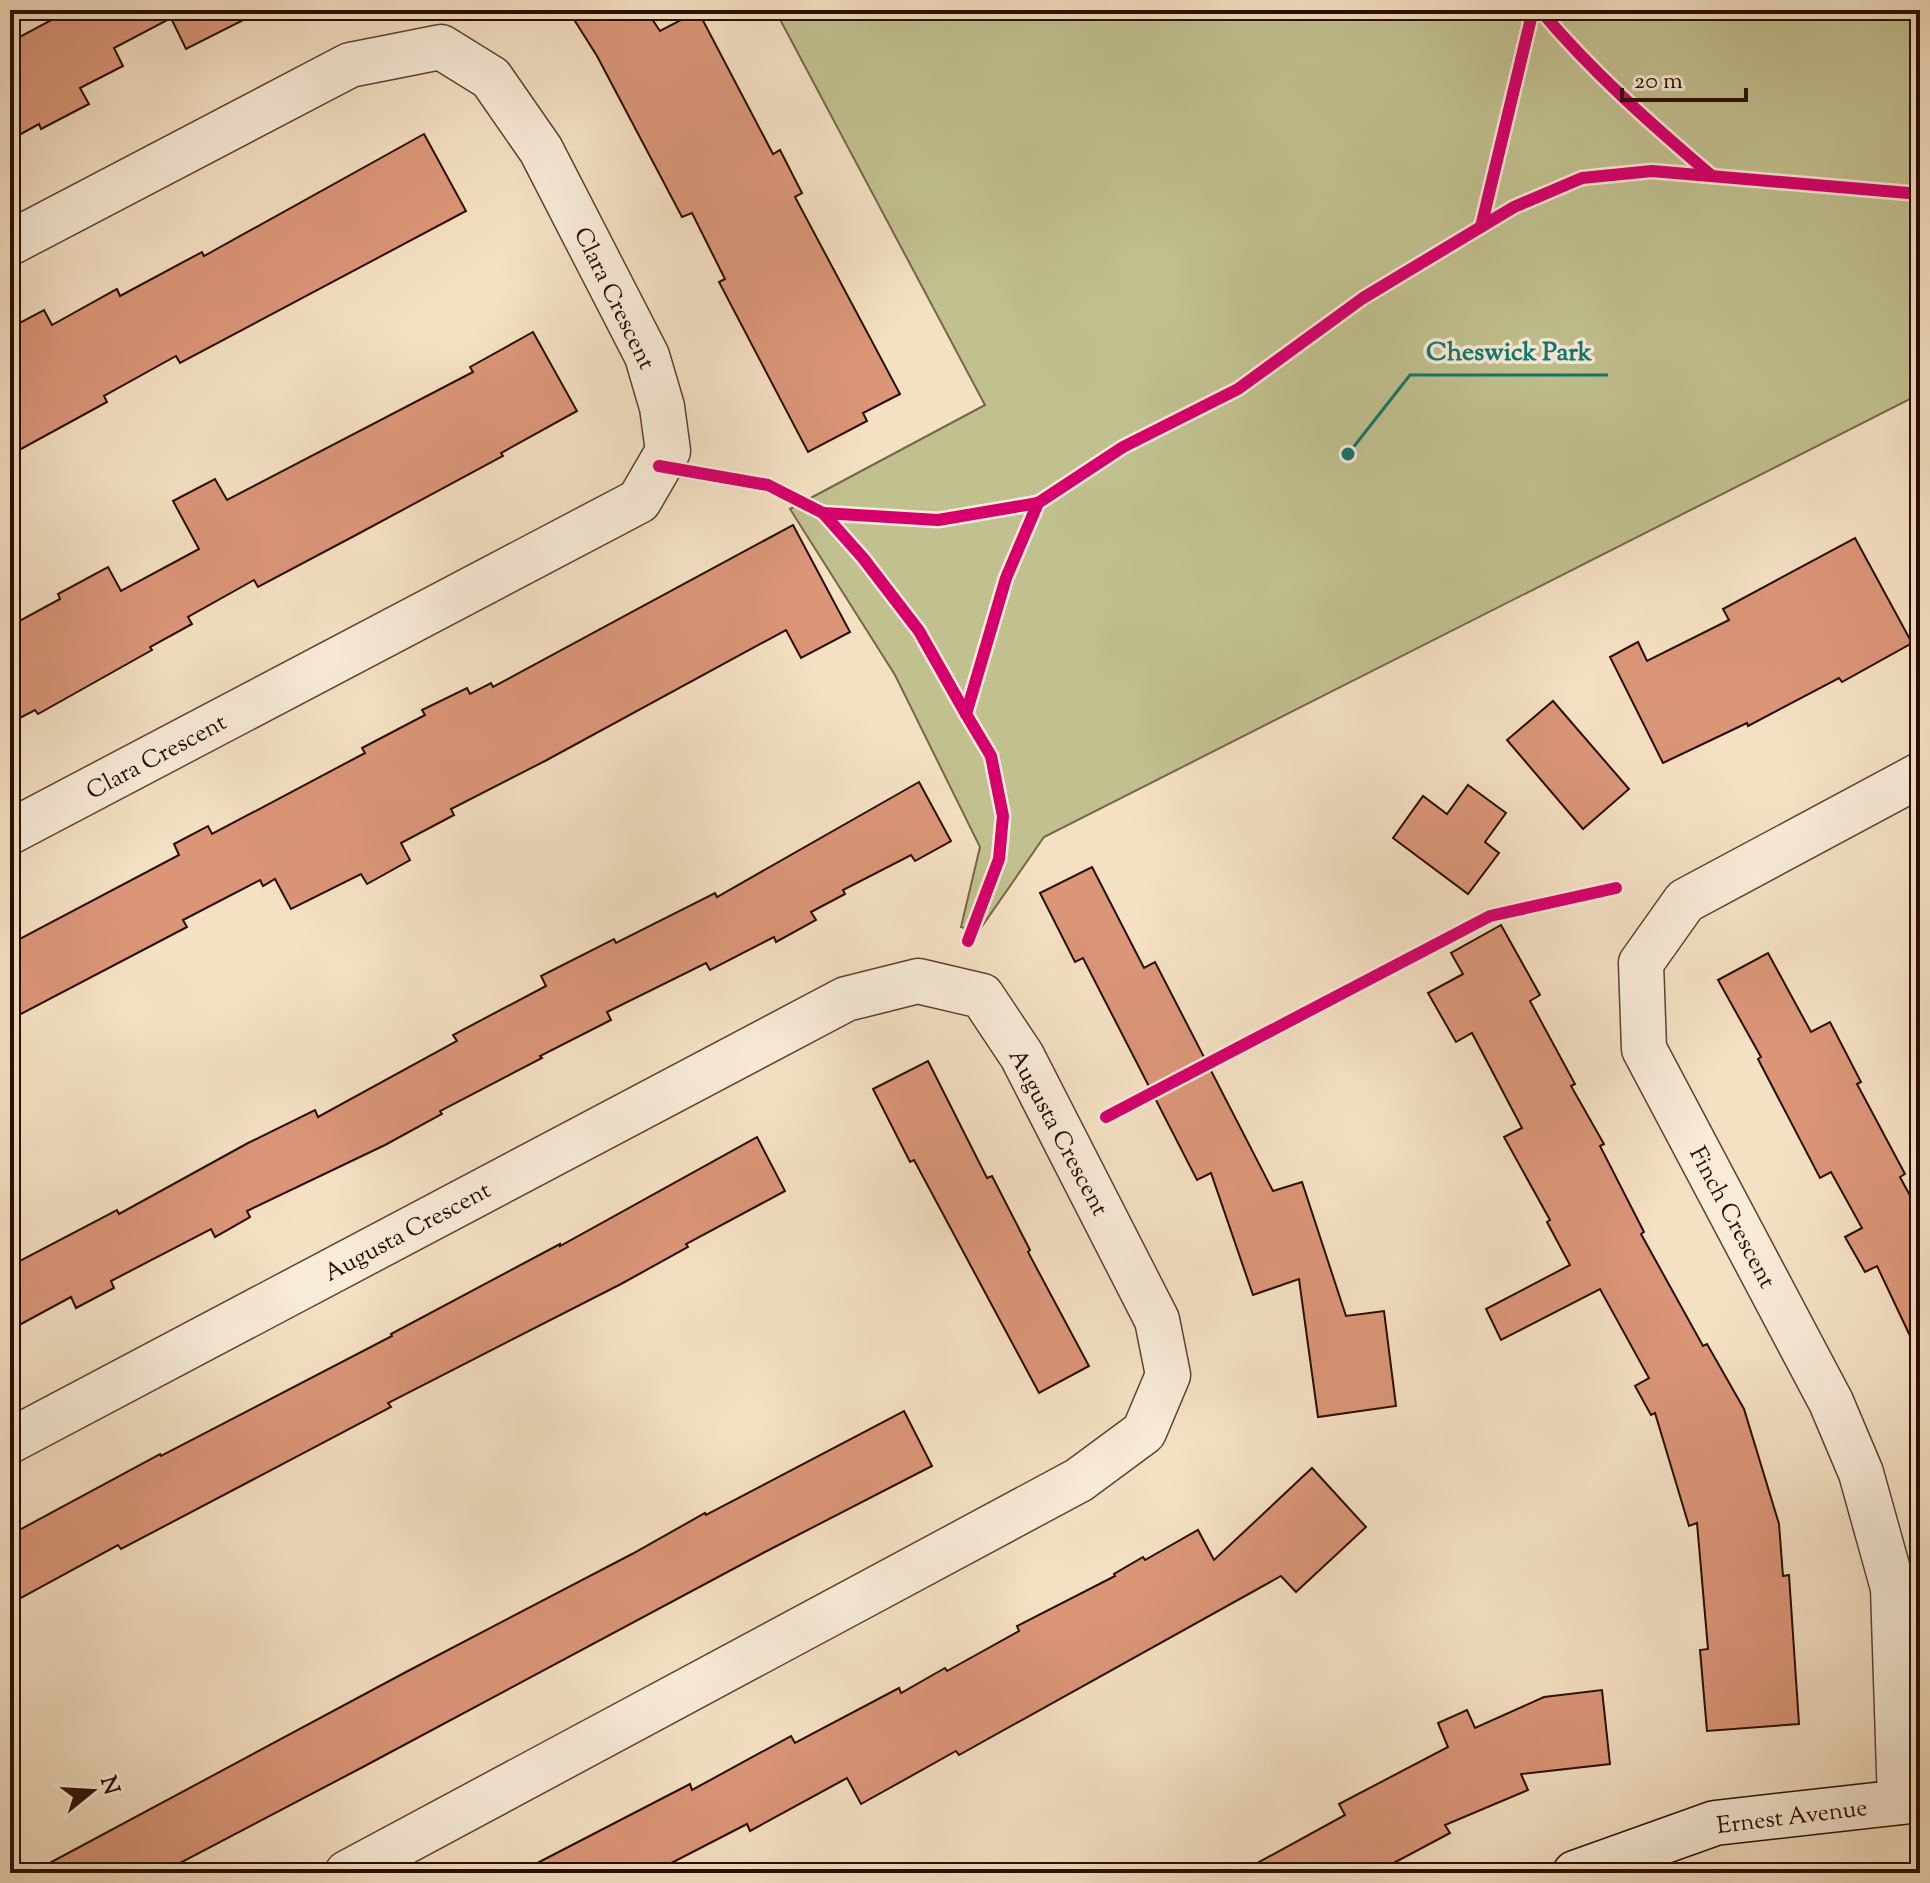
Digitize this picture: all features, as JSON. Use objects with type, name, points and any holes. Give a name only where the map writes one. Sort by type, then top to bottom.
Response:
[{"type":"street","name":"Clara Crescent","points":[[10,243],[350,65],[441,47],[491,78],[541,150],[647,356],[662,407],[668,451],[639,501],[10,832]]},
{"type":"street","name":"Finch Crescent","points":[[1910,1801],[1893,1588],[1861,1473],[1831,1402],[1644,1049],[1641,963],[1685,901],[1920,775]]},
{"type":"street","name":"Augusta Crescent","points":[[10,1441],[846,999],[918,981],[982,996],[1022,1056],[1157,1320],[1168,1375],[1144,1432],[1079,1480],[347,1873]]},
{"type":"street","name":"Ernest Avenue","points":[[1575,1873],[1715,1823],[1910,1801]]},
{"type":"green space","points":[[775,10],[1920,10],[1920,394],[1044,837],[978,932],[961,927],[980,847],[895,675],[790,509],[985,405]]},
{"type":"building","points":[[70,10],[263,10],[186,49],[171,18],[114,48],[123,66],[80,88],[89,104],[41,129],[39,124],[10,140],[10,42]]},
{"type":"building","points":[[568,10],[646,10],[660,31],[698,11],[773,154],[780,150],[802,193],[795,197],[900,394],[863,413],[867,421],[808,452],[719,282],[725,279],[692,213],[682,217],[597,56]]},
{"type":"building","points":[[424,134],[466,211],[180,363],[176,356],[104,396],[107,402],[10,455],[10,328],[44,310],[52,325],[117,289],[120,296],[202,252],[204,256]]},
{"type":"building","points":[[533,332],[577,411],[501,453],[503,456],[258,587],[254,580],[188,617],[192,624],[150,647],[152,650],[38,714],[35,710],[10,723],[10,626],[60,599],[58,594],[108,567],[121,591],[199,549],[173,501],[215,479],[227,500],[473,372],[470,367]]},
{"type":"building","points":[[793,525],[850,632],[801,658],[786,630],[451,809],[454,815],[401,843],[410,860],[367,884],[361,874],[291,909],[275,879],[263,886],[260,880],[183,920],[187,927],[21,1014],[10,995],[10,944],[179,855],[174,844],[208,826],[212,834],[365,753],[362,748],[425,715],[422,710],[467,688],[470,694],[491,683],[493,687]]},
{"type":"building","points":[[1855,538],[1912,643],[1842,682],[1839,678],[1748,726],[1747,723],[1663,763],[1610,657],[1638,642],[1647,661],[1729,620],[1723,609]]},
{"type":"building","points":[[1553,701],[1629,789],[1583,829],[1507,740]]},
{"type":"building","points":[[919,782],[951,841],[915,861],[911,855],[843,890],[845,894],[811,912],[816,920],[776,942],[774,937],[710,970],[706,963],[607,1012],[611,1020],[440,1111],[442,1114],[385,1145],[247,1211],[250,1217],[215,1237],[211,1229],[111,1281],[114,1288],[76,1308],[71,1297],[10,1330],[10,1266],[117,1210],[119,1214],[315,1110],[318,1117],[457,1041],[453,1035],[546,986],[541,976],[614,939],[616,943],[715,893],[717,897]]},
{"type":"building","points":[[1468,785],[1506,813],[1485,842],[1499,853],[1468,894],[1393,838],[1423,796],[1447,814]]},
{"type":"building","points":[[1092,867],[1144,968],[1155,962],[1273,1191],[1302,1182],[1346,1316],[1384,1311],[1396,1406],[1318,1417],[1299,1279],[1253,1295],[1211,1173],[1197,1180],[1083,958],[1075,962],[1040,893]]},
{"type":"building","points":[[1501,925],[1540,995],[1530,1001],[1575,1084],[1571,1086],[1604,1144],[1600,1146],[1644,1232],[1641,1234],[1703,1346],[1707,1344],[1744,1409],[1779,1524],[1783,1576],[1789,1575],[1799,1724],[1707,1731],[1700,1650],[1708,1649],[1697,1523],[1689,1526],[1655,1413],[1651,1415],[1635,1386],[1649,1378],[1600,1289],[1501,1340],[1486,1309],[1570,1265],[1547,1222],[1550,1220],[1504,1137],[1522,1128],[1472,1033],[1456,1042],[1428,993],[1463,974],[1451,953]]},
{"type":"building","points":[[1768,953],[1811,1032],[1830,1022],[1861,1082],[1857,1084],[1905,1174],[1900,1177],[1920,1214],[1920,1357],[1877,1266],[1865,1272],[1845,1237],[1862,1228],[1831,1172],[1820,1178],[1758,1059],[1761,1057],[1718,980]]},
{"type":"building","points":[[928,1061],[987,1178],[992,1176],[1030,1250],[1028,1252],[1089,1366],[1039,1393],[914,1160],[910,1162],[873,1089]]},
{"type":"building","points":[[757,1137],[785,1191],[686,1244],[688,1247],[621,1284],[388,1403],[391,1407],[121,1549],[118,1545],[21,1598],[10,1577],[10,1535],[160,1454],[392,1336]]},
{"type":"building","points":[[904,1411],[932,1466],[161,1873],[31,1873],[705,1513]]},
{"type":"building","points":[[1312,1468],[1366,1527],[1296,1592],[1281,1576],[959,1755],[956,1751],[861,1804],[847,1778],[750,1831],[747,1824],[652,1873],[518,1873],[690,1784],[692,1790],[791,1736],[795,1743],[899,1688],[901,1693],[945,1668],[947,1671],[1019,1631],[1017,1626],[1198,1530],[1214,1560]]},
{"type":"building","points":[[1602,1690],[1610,1764],[1521,1774],[1528,1790],[1445,1825],[1450,1833],[1375,1873],[1239,1873],[1345,1815],[1339,1804],[1448,1747],[1438,1723],[1467,1710],[1475,1728],[1544,1697]]},
{"type":"cycle path","points":[[1481,227],[1533,10]]},
{"type":"cycle path","points":[[1540,10],[1623,97],[1712,176]]},
{"type":"cycle path","points":[[968,941],[999,859],[1003,816],[991,756],[966,714],[1006,578],[1038,503],[1123,447],[1238,389],[1363,298],[1514,207],[1582,178],[1652,171],[1920,194]]},
{"type":"cycle path","points":[[659,466],[768,485],[823,513],[863,558],[919,631],[966,714]]},
{"type":"cycle path","points":[[823,513],[938,520],[1038,503]]},
{"type":"cycle path","points":[[1106,1117],[1490,916],[1616,888]]},
{"type":"place","name":"Cheswick Park","points":[[1348,454]]}]
